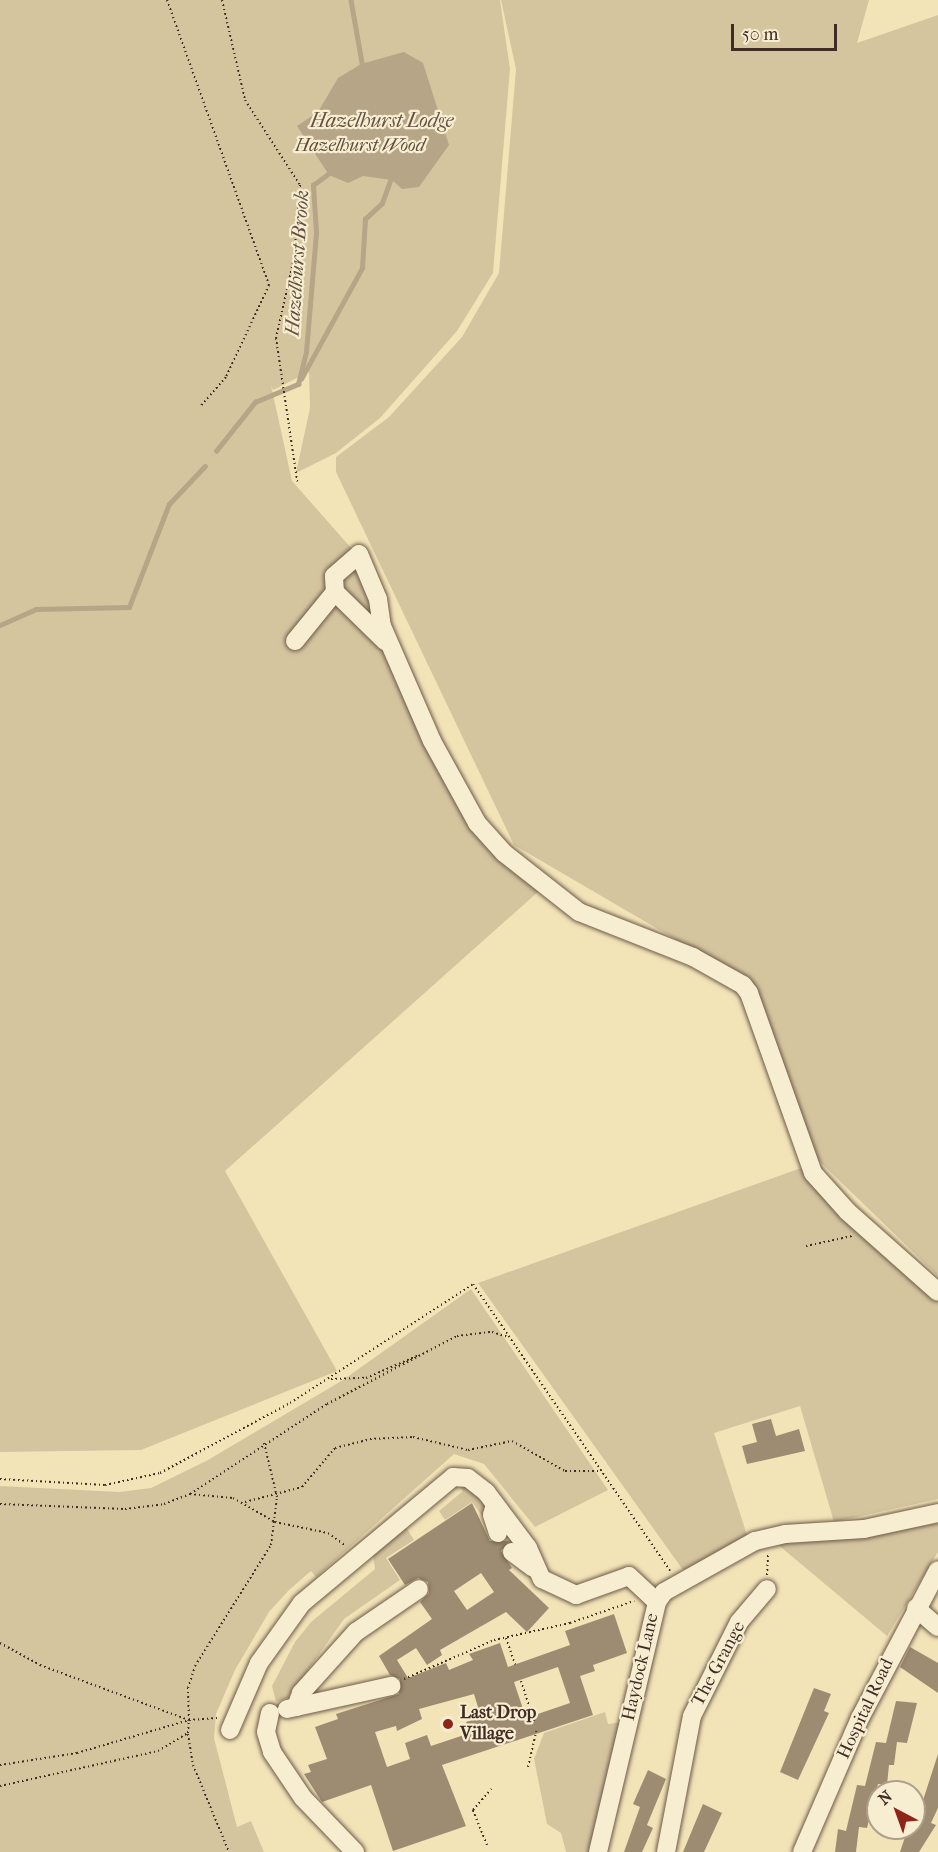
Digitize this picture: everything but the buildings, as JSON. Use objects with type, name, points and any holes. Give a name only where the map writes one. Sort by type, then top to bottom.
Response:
[{"type":"street","points":[[391,647],[335,592],[334,576],[359,555],[391,647],[456,790],[504,853],[579,912],[693,957],[749,993],[805,1160],[867,1229],[938,1292]]},
{"type":"street","points":[[295,641],[335,592]]},
{"type":"street","points":[[231,1723],[242,1696],[269,1646],[302,1602],[453,1477],[479,1484],[528,1548],[533,1568]]},
{"type":"street","points":[[495,1504],[492,1515],[498,1533]]},
{"type":"street","name":"Haydock Lane","points":[[598,1852],[652,1598],[732,1551],[768,1538],[864,1528],[938,1514]]},
{"type":"street","points":[[512,1552],[533,1568],[542,1579],[576,1595],[626,1575],[652,1598]]},
{"type":"street","name":"Hospital Road","points":[[802,1852],[916,1608],[938,1570]]},
{"type":"street","points":[[296,1707],[301,1693],[356,1632],[419,1589]]},
{"type":"street","name":"The Grange","points":[[666,1852],[692,1716],[739,1622],[767,1589]]},
{"type":"street","points":[[916,1608],[938,1627]]},
{"type":"street","points":[[242,1696],[270,1713],[391,1686]]},
{"type":"street","points":[[270,1713],[266,1731],[272,1752],[303,1798],[355,1852]]},
{"type":"path","points":[[167,0],[269,285],[226,377],[200,407]]},
{"type":"path","points":[[222,0],[245,100],[300,185],[294,258],[276,338],[297,482]]},
{"type":"path","points":[[806,1246],[838,1243],[867,1229]]},
{"type":"path","points":[[0,1479],[105,1485],[136,1481],[183,1464],[328,1380],[472,1284],[509,1337],[530,1361],[601,1471],[677,1582]]},
{"type":"path","points":[[0,1504],[125,1509],[164,1504],[190,1494],[264,1443],[327,1404],[457,1336],[477,1332],[509,1337]]},
{"type":"path","points":[[328,1380],[366,1378],[434,1349]]},
{"type":"path","points":[[190,1494],[245,1502],[277,1497],[302,1487],[335,1448],[370,1439],[413,1437],[468,1450],[512,1441],[565,1471],[601,1471]]},
{"type":"path","points":[[229,1852],[193,1765],[188,1733],[188,1688],[195,1666],[272,1545],[277,1497],[264,1443]]},
{"type":"path","points":[[245,1502],[275,1522],[328,1533],[358,1557]]},
{"type":"path","points":[[767,1589],[768,1538]]},
{"type":"path","points":[[391,1686],[506,1638],[570,1623],[652,1598]]},
{"type":"path","points":[[506,1638],[515,1664]]},
{"type":"path","points":[[0,1643],[40,1665],[189,1720],[231,1723]]},
{"type":"path","points":[[521,1681],[534,1721]]},
{"type":"path","points":[[0,1765],[76,1753],[189,1720]]},
{"type":"path","points":[[528,1767],[536,1731]]},
{"type":"path","points":[[0,1786],[158,1751],[188,1733]]},
{"type":"path","points":[[487,1845],[473,1809],[491,1790]]},
{"type":"green space","name":"Hazelhurst Wood","points":[[0,0],[500,0],[510,69],[493,273],[457,331],[380,418],[336,453],[296,473],[310,408],[309,372],[273,390],[271,385],[292,481],[352,549],[458,801],[539,891],[225,1171],[337,1371],[141,1450],[0,1452]]},
{"type":"green space","points":[[501,0],[869,0],[857,43],[938,15],[938,1276],[815,1157],[752,984],[514,845],[336,472],[336,457],[389,417],[462,337],[499,273],[516,69]]},
{"type":"green space","points":[[801,1168],[842,1217],[938,1302],[938,1499],[834,1522],[800,1406],[714,1433],[748,1538],[683,1570],[478,1283]]},
{"type":"green space","points":[[471,1289],[608,1490],[535,1527],[484,1464],[454,1454],[316,1577],[311,1571],[288,1591],[269,1612],[235,1670],[216,1714],[214,1738],[237,1827],[251,1821],[264,1852],[0,1852],[0,1486],[120,1492],[151,1488],[208,1460],[343,1380]]},
{"type":"green space","points":[[457,1483],[467,1484],[488,1507],[485,1520],[472,1502],[445,1520],[439,1511],[463,1491]]},
{"type":"green space","points":[[938,1523],[938,1552],[887,1636],[776,1543],[861,1538]]},
{"type":"green space","points":[[405,1526],[414,1540],[386,1558],[400,1580],[344,1619],[289,1697],[276,1702],[272,1686],[295,1642],[311,1622],[375,1569],[373,1554]]},
{"type":"green space","points":[[605,1712],[608,1724],[623,1722],[591,1852],[566,1852],[561,1833],[547,1824],[534,1759],[544,1733]]},
{"type":"water","name":"Hazelhurst Lodge","points":[[404,52],[423,63],[449,145],[419,187],[402,189],[392,180],[363,176],[348,183],[329,175],[297,126],[318,112],[338,78],[361,64]]},
{"type":"waterway","name":"Hazelhurst Brook","points":[[351,0],[363,68]]},
{"type":"waterway","name":"Hazelhurst Brook","points":[[216,451],[255,402],[298,384],[306,352],[316,232],[313,185],[332,171]]},
{"type":"waterway","name":"Hazelhurst Brook","points":[[301,379],[362,268],[365,219],[382,203],[392,176]]},
{"type":"waterway","name":"Hazelhurst Brook","points":[[0,625],[36,609],[129,607],[169,504],[205,466]]},
{"type":"place","name":"Last Drop Village","points":[[448,1724]]}]
